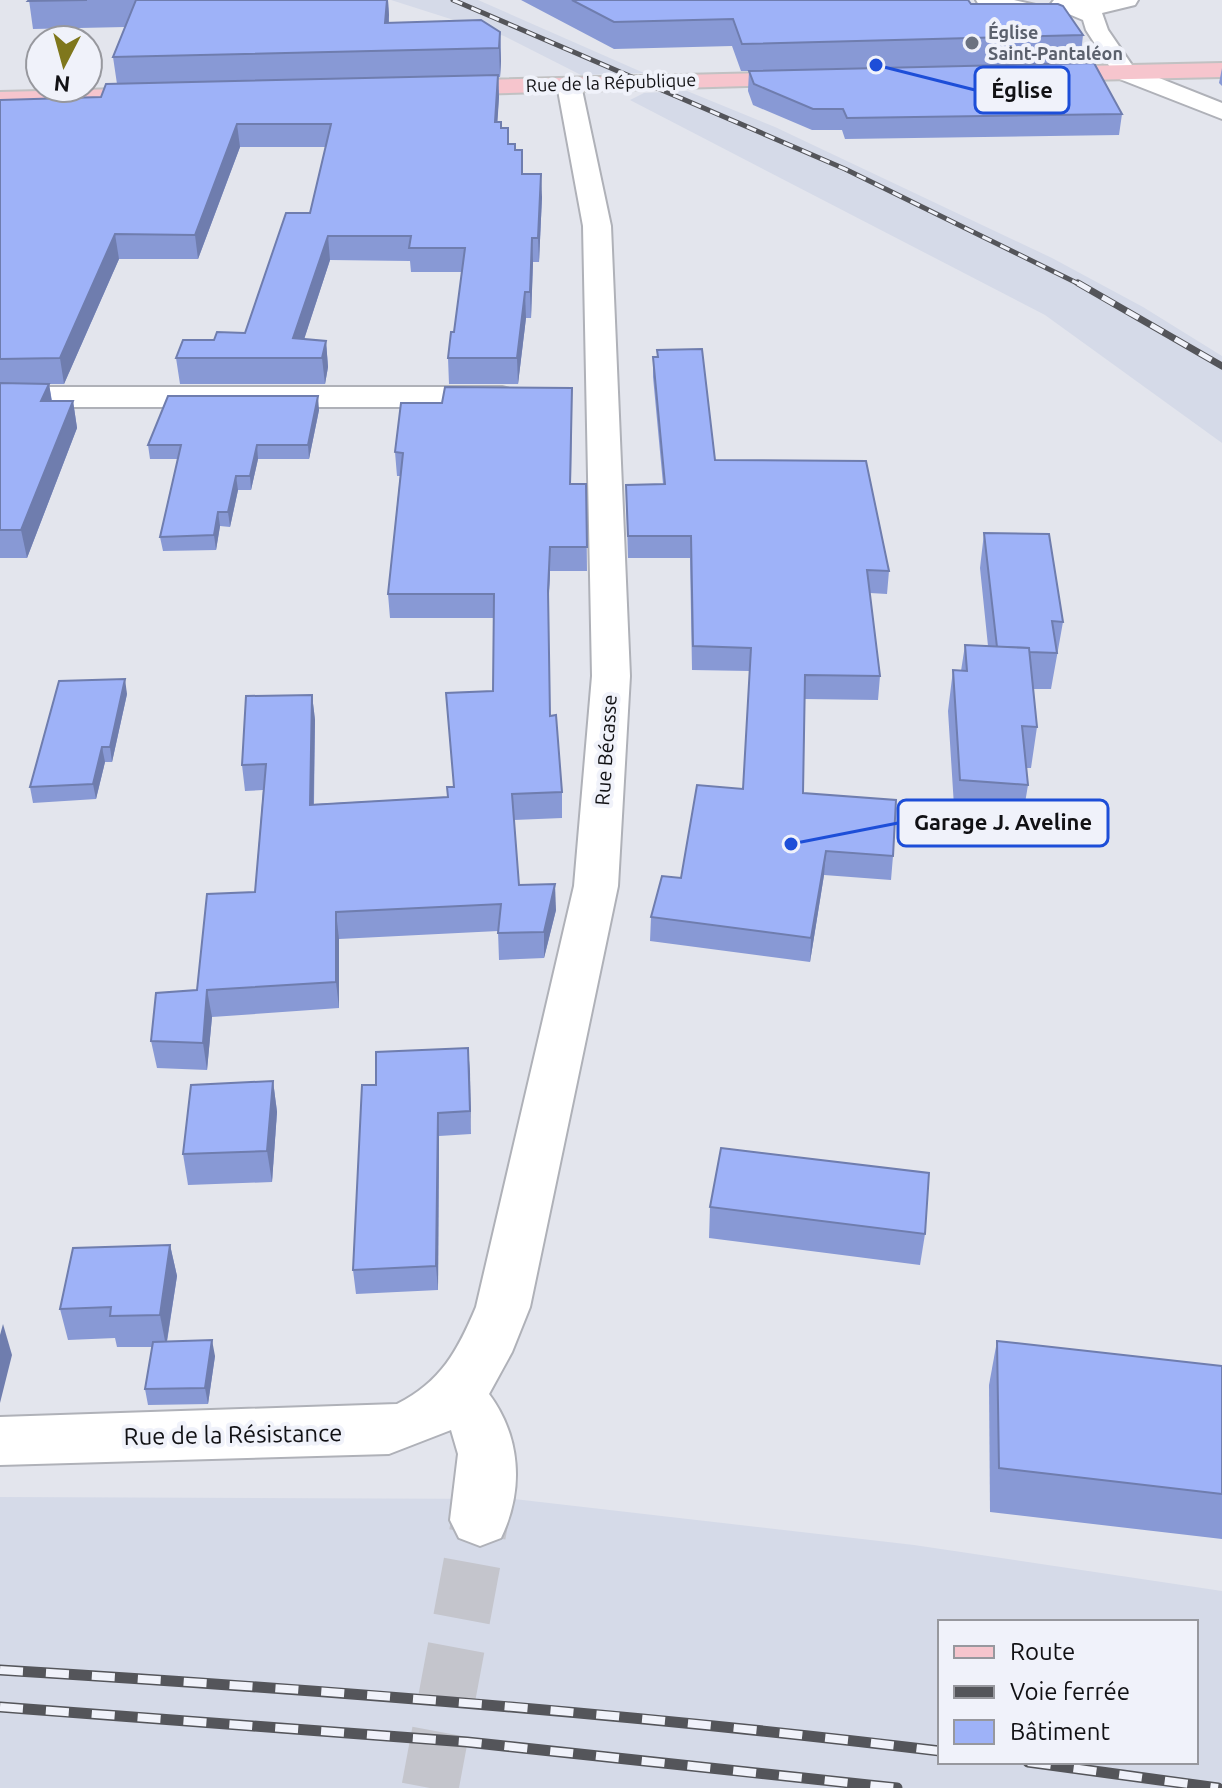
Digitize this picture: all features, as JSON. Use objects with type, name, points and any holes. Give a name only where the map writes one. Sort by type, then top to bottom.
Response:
[{"type":"main road","points":[[1023,74],[1222,70]]},
{"type":"main road","name":"Rue de la République","points":[[417,88],[833,78]]},
{"type":"main road","points":[[0,99],[186,94]]},
{"type":"street","points":[[987,0],[1097,30]]},
{"type":"street","points":[[1031,10],[1066,3],[1102,6],[1127,0]]},
{"type":"street","points":[[1066,3],[1093,16],[1097,30],[1125,73],[1222,112]]},
{"type":"street","name":"Rue Bécasse","points":[[457,1397],[477,1371],[503,1307],[596,886],[611,676],[586,397],[597,226],[569,85]]},
{"type":"street","points":[[0,397],[525,397]]},
{"type":"street","points":[[457,1397],[477,1417],[485,1437],[488,1457],[480,1520]]},
{"type":"street","name":"Rue de la Résistance","points":[[0,1441],[389,1430],[411,1424],[457,1397]]},
{"type":"shaded area","points":[[391,0],[478,0],[644,73],[581,75],[504,36]]},
{"type":"shaded area","points":[[687,91],[775,127],[1052,258],[1143,307],[1222,356],[1222,443],[1045,315],[630,100],[644,93]]},
{"type":"shaded area","points":[[0,1497],[514,1499],[914,1545],[1222,1591],[1222,1788],[0,1788]]},
{"type":"building","points":[[136,0],[387,0],[385,23],[481,20],[500,32],[499,48],[113,57]]},
{"type":"building","points":[[572,0],[968,0],[971,4],[1058,4],[1063,6],[1083,35],[742,44],[733,19],[614,22]]},
{"type":"building","points":[[1094,63],[1122,114],[847,118],[843,109],[813,109],[754,84],[749,71]]},
{"type":"building","points":[[498,75],[495,122],[501,122],[501,128],[508,128],[508,144],[515,144],[515,150],[522,150],[522,174],[541,174],[538,238],[532,238],[530,292],[525,292],[517,358],[448,358],[465,248],[409,248],[411,236],[328,236],[293,338],[326,341],[322,358],[176,358],[183,340],[214,340],[217,332],[245,333],[286,213],[310,213],[331,124],[237,124],[195,235],[115,234],[60,358],[0,359],[0,100],[24,99],[24,104],[104,104],[106,84]]},
{"type":"building","points":[[702,349],[715,460],[866,461],[889,571],[867,570],[880,676],[805,675],[803,793],[896,800],[893,856],[826,851],[811,938],[651,917],[662,876],[681,878],[697,785],[743,789],[751,648],[693,646],[691,536],[628,536],[626,485],[665,484],[653,357],[658,357],[657,350]]},
{"type":"building","points":[[0,383],[49,384],[41,401],[73,401],[21,530],[0,530]]},
{"type":"building","points":[[445,387],[572,388],[570,484],[586,484],[587,547],[550,547],[548,590],[550,716],[556,715],[562,792],[512,794],[519,885],[555,884],[544,932],[498,933],[501,904],[336,912],[336,982],[207,990],[203,1043],[151,1041],[156,993],[197,990],[207,894],[255,892],[266,764],[242,765],[246,696],[312,695],[310,805],[448,797],[447,787],[454,787],[446,693],[493,691],[494,594],[388,594],[403,453],[395,452],[401,403],[442,403]]},
{"type":"building","points":[[168,396],[318,396],[308,445],[257,445],[250,476],[236,476],[228,512],[218,512],[214,535],[160,537],[181,445],[148,445]]},
{"type":"building","points":[[984,533],[1049,534],[1063,622],[1052,621],[1057,653],[997,647]]},
{"type":"building","points":[[965,645],[1029,648],[1037,727],[1022,726],[1028,785],[960,780],[953,670],[967,671]]},
{"type":"building","points":[[125,679],[110,747],[102,747],[93,784],[30,787],[59,681]]},
{"type":"building","points":[[468,1048],[470,1111],[438,1113],[436,1266],[353,1270],[362,1085],[376,1085],[376,1052]]},
{"type":"building","points":[[273,1081],[267,1151],[183,1154],[191,1085]]},
{"type":"building","points":[[721,1148],[929,1173],[925,1234],[710,1207]]},
{"type":"building","points":[[170,1245],[160,1315],[110,1316],[111,1307],[60,1309],[73,1248]]},
{"type":"building","points":[[212,1340],[205,1388],[145,1389],[153,1342]]},
{"type":"building","points":[[997,1341],[1222,1366],[1222,1494],[999,1468]]},
{"type":"tunnel","points":[[430,1788],[480,1520]]},
{"type":"railway","points":[[453,0],[845,169],[1081,285]]},
{"type":"railway","points":[[1078,283],[1222,366]]},
{"type":"railway","points":[[0,1670],[470,1703],[938,1751]]},
{"type":"railway","points":[[0,1707],[467,1742],[897,1788]]},
{"type":"railway","points":[[1043,1764],[1218,1788]]},
{"type":"place","name":"Église Saint-Pantaléon","points":[[972,43]]},
{"type":"place","name":"Église","points":[[876,65]]},
{"type":"place","name":"Garage J. Aveline","points":[[791,844]]}]
